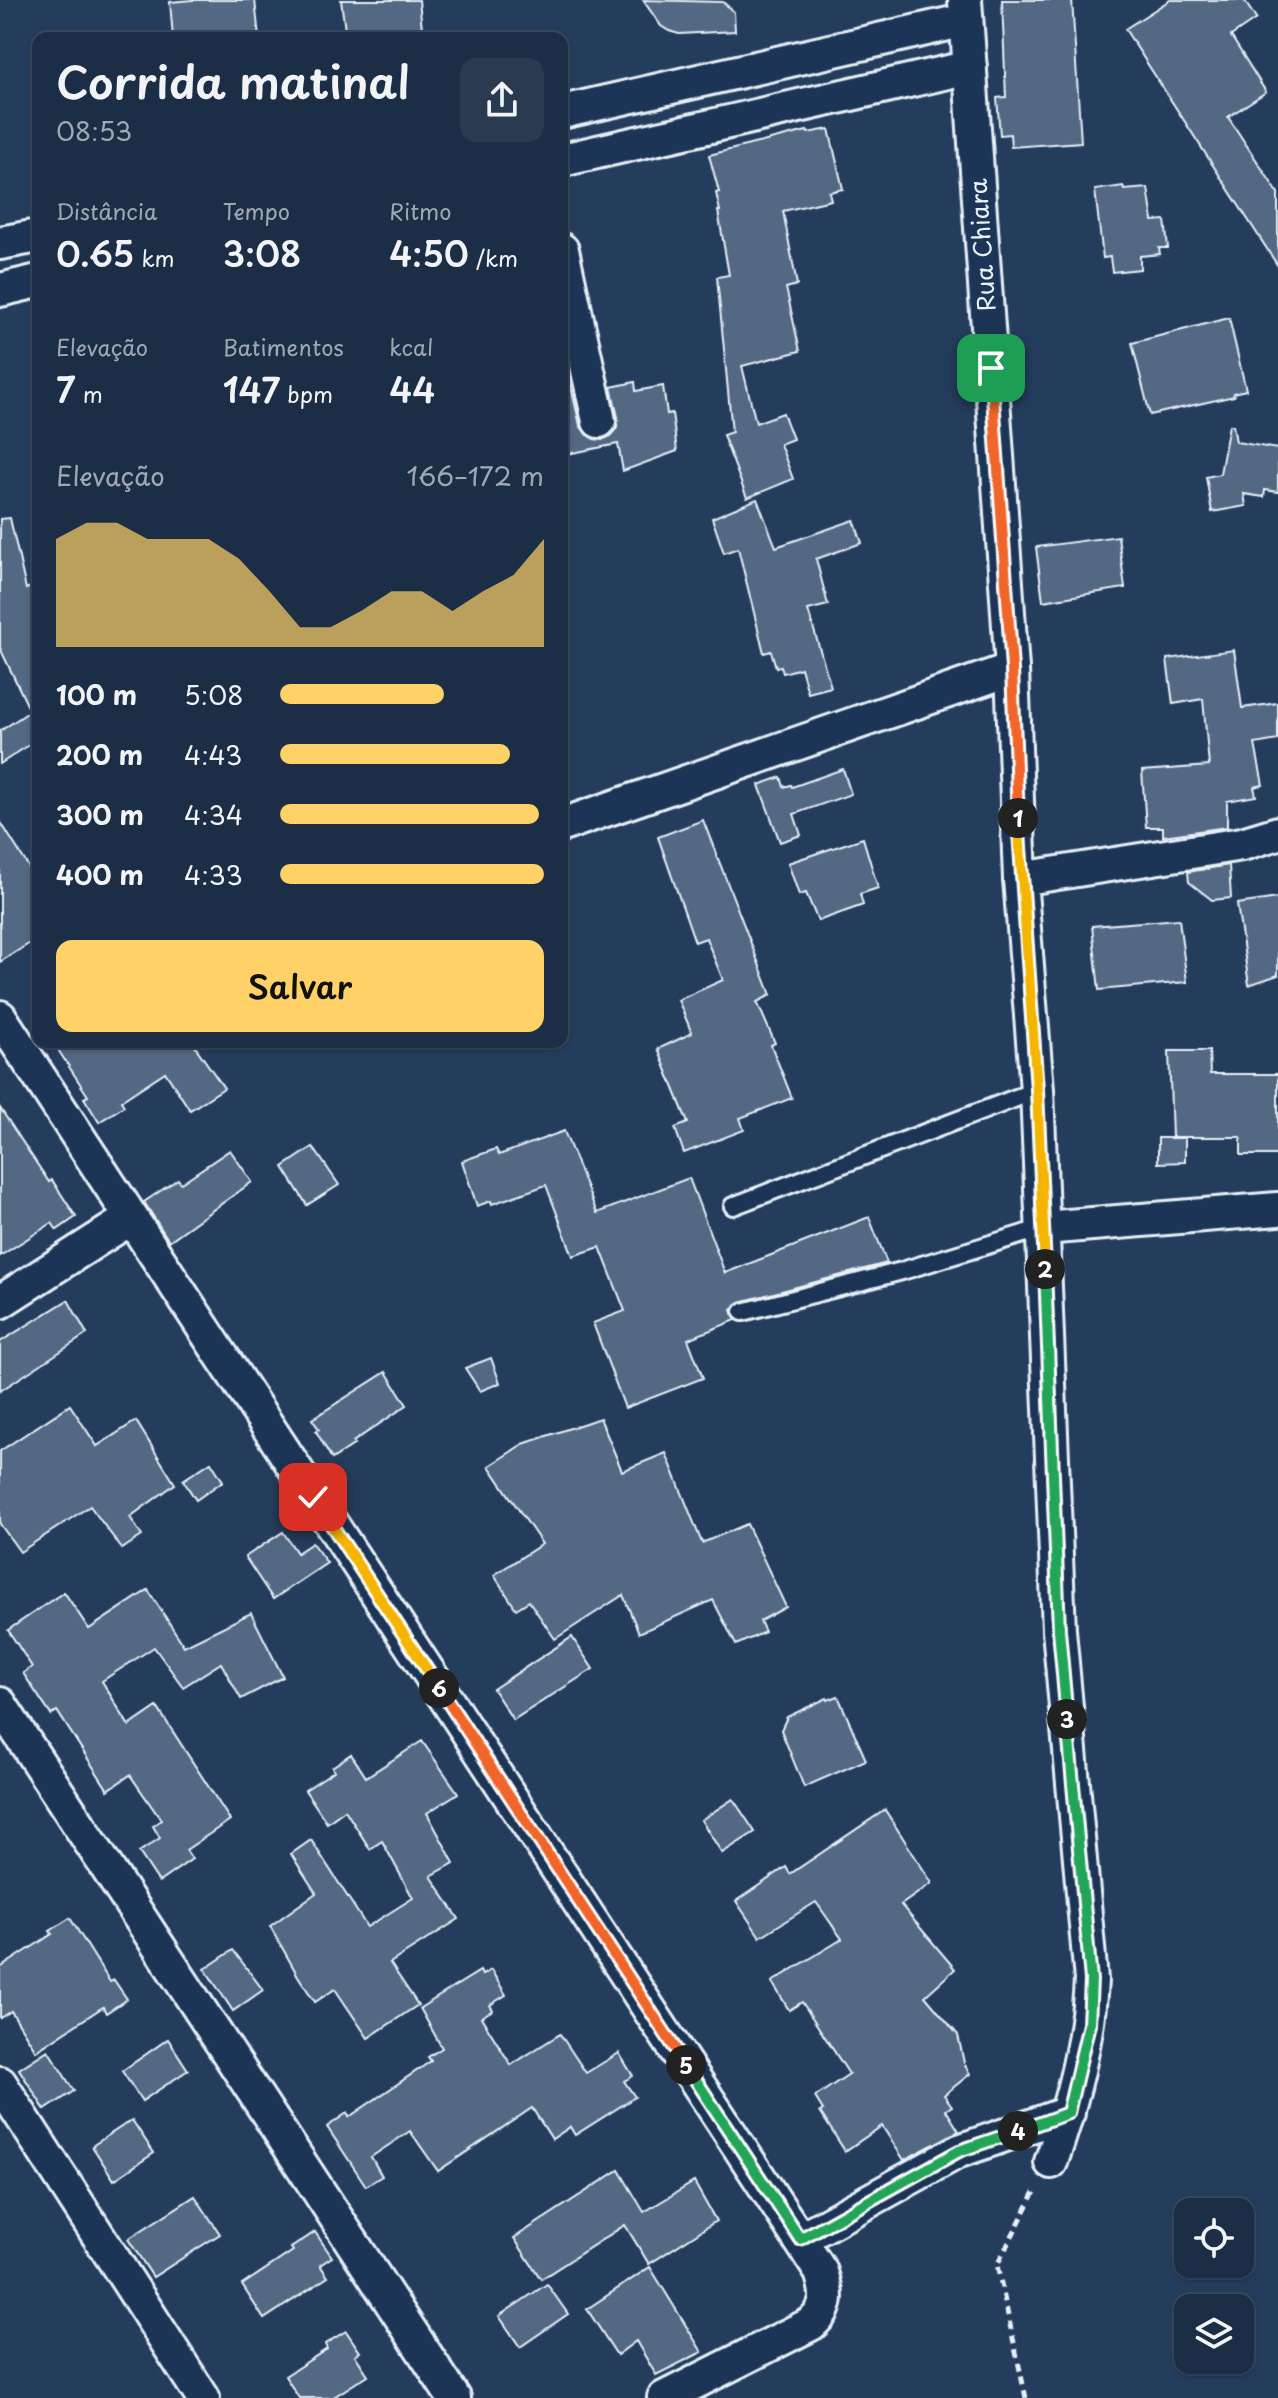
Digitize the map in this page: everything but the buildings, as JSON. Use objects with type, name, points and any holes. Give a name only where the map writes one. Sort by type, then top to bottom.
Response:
[{"type":"street","name":"Rua Chiara","points":[[966,10],[1012,669],[1020,879],[1037,1090],[1059,1630],[1091,1980],[1089,2024],[1068,2113],[1051,2162]]},
{"type":"street","points":[[568,110],[966,10]]},
{"type":"street","points":[[568,159],[970,67]]},
{"type":"street","points":[[0,243],[32,237]]},
{"type":"street","points":[[568,278],[599,421]]},
{"type":"street","points":[[0,290],[32,282]]},
{"type":"street","points":[[568,823],[1012,669]]},
{"type":"street","points":[[1020,879],[1242,844],[1278,833]]},
{"type":"street","points":[[0,1017],[821,2272],[827,2292],[820,2317],[798,2333],[664,2398]]},
{"type":"street","points":[[1043,1228],[1278,1209]]},
{"type":"street","points":[[0,1302],[131,1218]]},
{"type":"street","points":[[0,1704],[454,2398]]},
{"type":"street","points":[[0,2083],[203,2398]]},
{"type":"street","points":[[800,2239],[959,2151],[1068,2113]]},
{"type":"lane","points":[[733,1206],[1037,1090]]},
{"type":"lane","points":[[743,1312],[902,1271],[1043,1228]]},
{"type":"path","points":[[1026,2398],[997,2265],[1051,2162]]},
{"type":"route","points":[[313,1497],[800,2239],[959,2151],[1068,2113],[1089,2024],[1091,1980],[1059,1630],[1037,1090],[1020,879],[1012,669],[991,368]]}]
